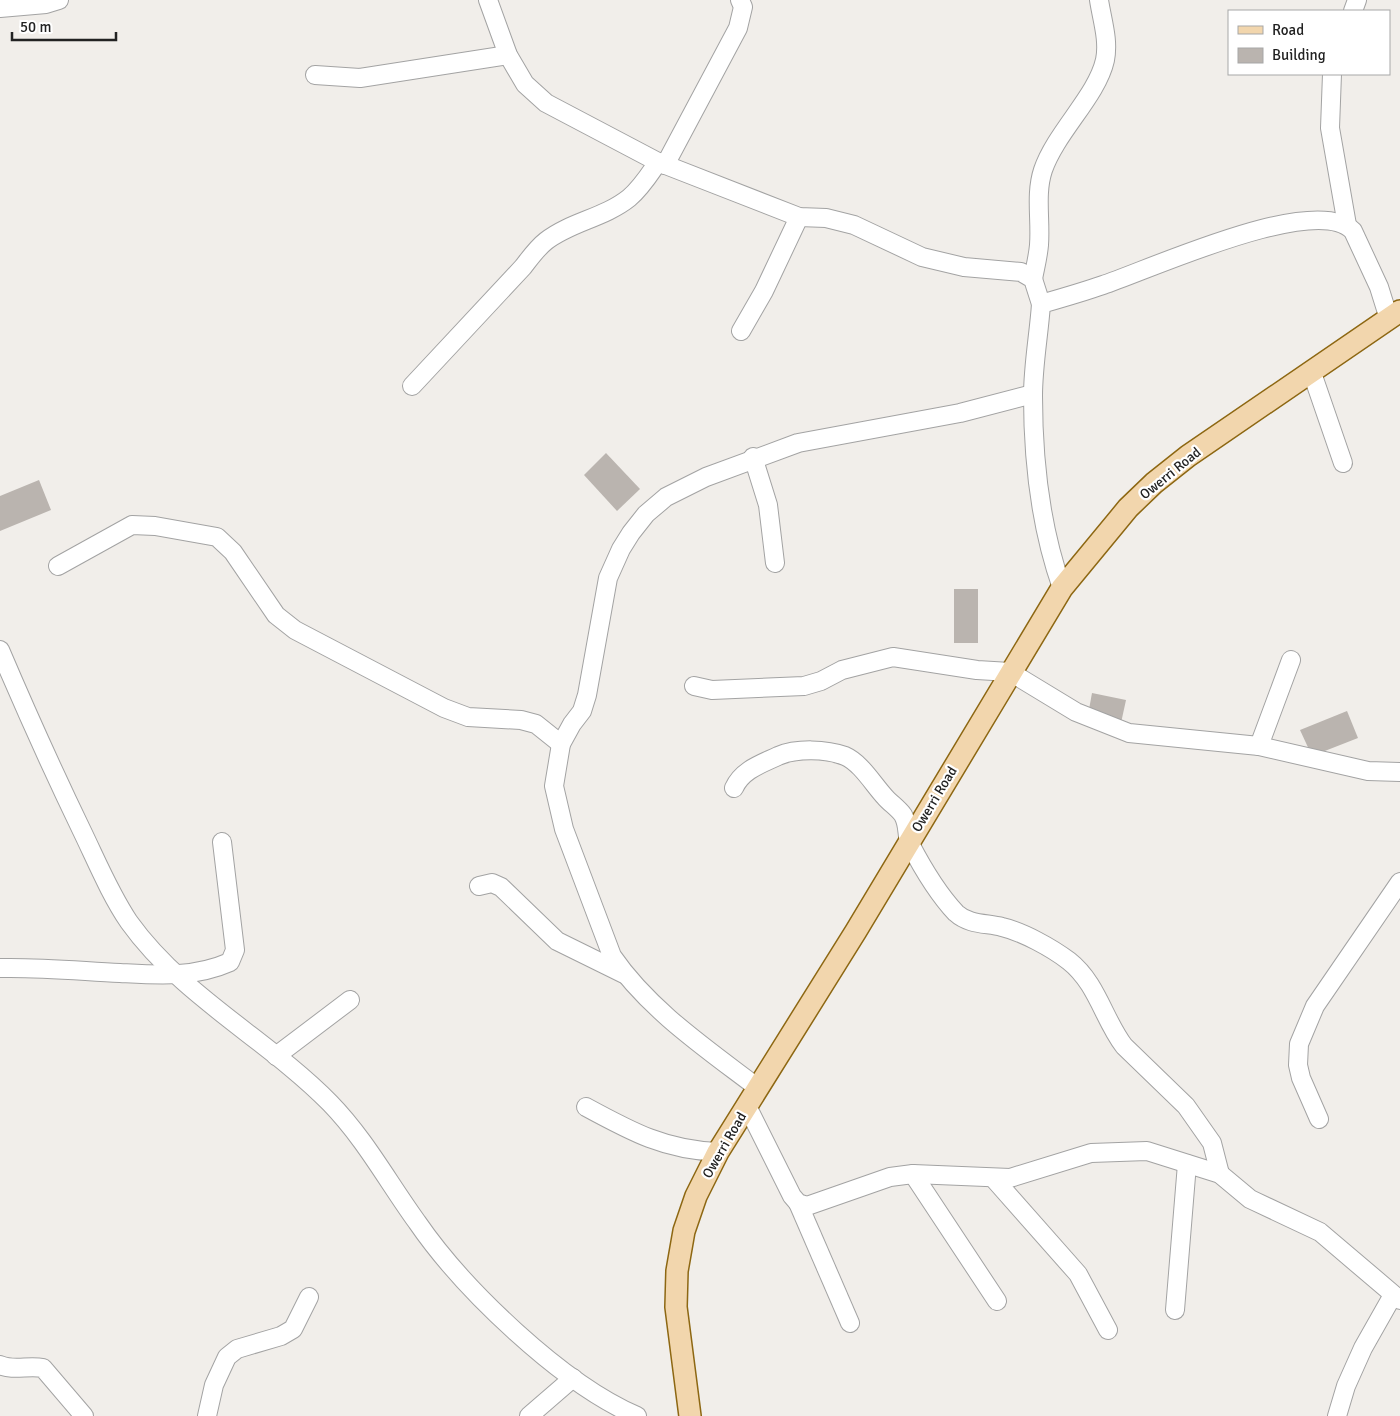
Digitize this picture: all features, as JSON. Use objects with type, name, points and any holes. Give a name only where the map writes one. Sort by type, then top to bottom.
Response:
[{"type":"main road","name":"Owerri Road","points":[[690,1416],[676,1307],[677,1271],[684,1231],[696,1196],[718,1152],[909,842],[1062,588],[1128,508],[1154,483],[1188,456],[1312,373],[1394,315]]},
{"type":"street","points":[[0,8],[46,4],[59,0]]},
{"type":"street","points":[[488,0],[508,55],[525,84],[546,103],[662,163],[800,217],[826,218],[854,225],[922,257],[964,267],[1021,272],[1033,279]]},
{"type":"street","points":[[412,386],[523,267],[539,246],[548,239],[610,211],[628,199],[662,163],[738,28],[743,7],[740,0]]},
{"type":"street","points":[[1062,588],[1043,526],[1038,488],[1033,394],[1041,304],[1033,279],[1039,245],[1039,196],[1043,170],[1054,146],[1097,79],[1105,60],[1106,35],[1099,0]]},
{"type":"street","points":[[315,75],[360,78],[508,55]]},
{"type":"street","points":[[1332,75],[1330,128],[1347,225],[1363,249],[1394,315]]},
{"type":"street","points":[[741,331],[764,291],[800,217]]},
{"type":"street","points":[[1041,304],[1103,286],[1211,244],[1252,231],[1302,221],[1332,221],[1347,225]]},
{"type":"street","points":[[1312,373],[1344,463]]},
{"type":"street","points":[[758,1088],[660,1009],[624,974],[612,956],[564,829],[554,786],[562,744],[585,703],[608,578],[631,533],[646,514],[666,497],[706,476],[753,457],[798,443],[960,413],[1033,394]]},
{"type":"street","points":[[753,457],[768,506],[775,563]]},
{"type":"street","points":[[58,566],[132,525],[155,526],[217,537],[233,552],[276,615],[295,630],[444,708],[468,717],[521,720],[536,724],[562,744]]},
{"type":"street","points":[[0,650],[65,795],[109,887],[129,921],[152,950],[178,976],[329,1102],[366,1144],[418,1224],[477,1296],[573,1378],[638,1416]]},
{"type":"street","points":[[694,686],[712,690],[804,686],[821,681],[842,670],[893,657],[977,670],[1010,672],[1076,712],[1129,733],[1259,746],[1368,771],[1400,772]]},
{"type":"street","points":[[1259,746],[1291,660]]},
{"type":"street","points":[[734,788],[738,778],[751,769],[784,754],[815,750],[846,757],[864,773],[902,814],[908,825],[909,842],[942,896],[958,915],[972,922],[1003,927],[1046,946],[1071,962],[1090,984],[1116,1035],[1124,1046],[1186,1106],[1212,1143],[1220,1174]]},
{"type":"street","points":[[0,968],[178,976],[216,968],[230,962],[235,950],[222,842]]},
{"type":"street","points":[[1319,1119],[1301,1078],[1298,1065],[1299,1044],[1315,1006],[1400,882]]},
{"type":"street","points":[[479,886],[492,884],[501,887],[557,942],[624,974]]},
{"type":"street","points":[[276,1056],[350,1000]]},
{"type":"street","points":[[747,1106],[792,1196],[798,1203],[850,1323]]},
{"type":"street","points":[[586,1107],[664,1145],[694,1151],[718,1152]]},
{"type":"street","points":[[798,1203],[807,1206],[890,1176],[913,1174],[1010,1178],[1091,1153],[1147,1151],[1220,1174],[1250,1199],[1320,1232],[1397,1297],[1360,1356],[1346,1386],[1337,1416]]},
{"type":"street","points":[[1175,1310],[1187,1164]]},
{"type":"street","points":[[913,1174],[997,1302]]},
{"type":"street","points":[[994,1178],[1078,1274],[1108,1330]]},
{"type":"street","points":[[207,1416],[214,1385],[227,1357],[237,1349],[281,1336],[294,1329],[309,1297]]},
{"type":"street","points":[[0,1365],[9,1368],[28,1366],[43,1368],[84,1416]]},
{"type":"street","points":[[529,1416],[573,1378]]},
{"type":"building","points":[[606,453],[640,489],[617,511],[584,475]]},
{"type":"building","points":[[39,480],[51,510],[0,531],[0,496]]},
{"type":"building","points":[[954,589],[978,589],[978,643],[954,643]]},
{"type":"building","points":[[1092,693],[1126,700],[1121,723],[1088,715]]},
{"type":"building","points":[[1347,711],[1358,738],[1312,756],[1300,730]]}]
